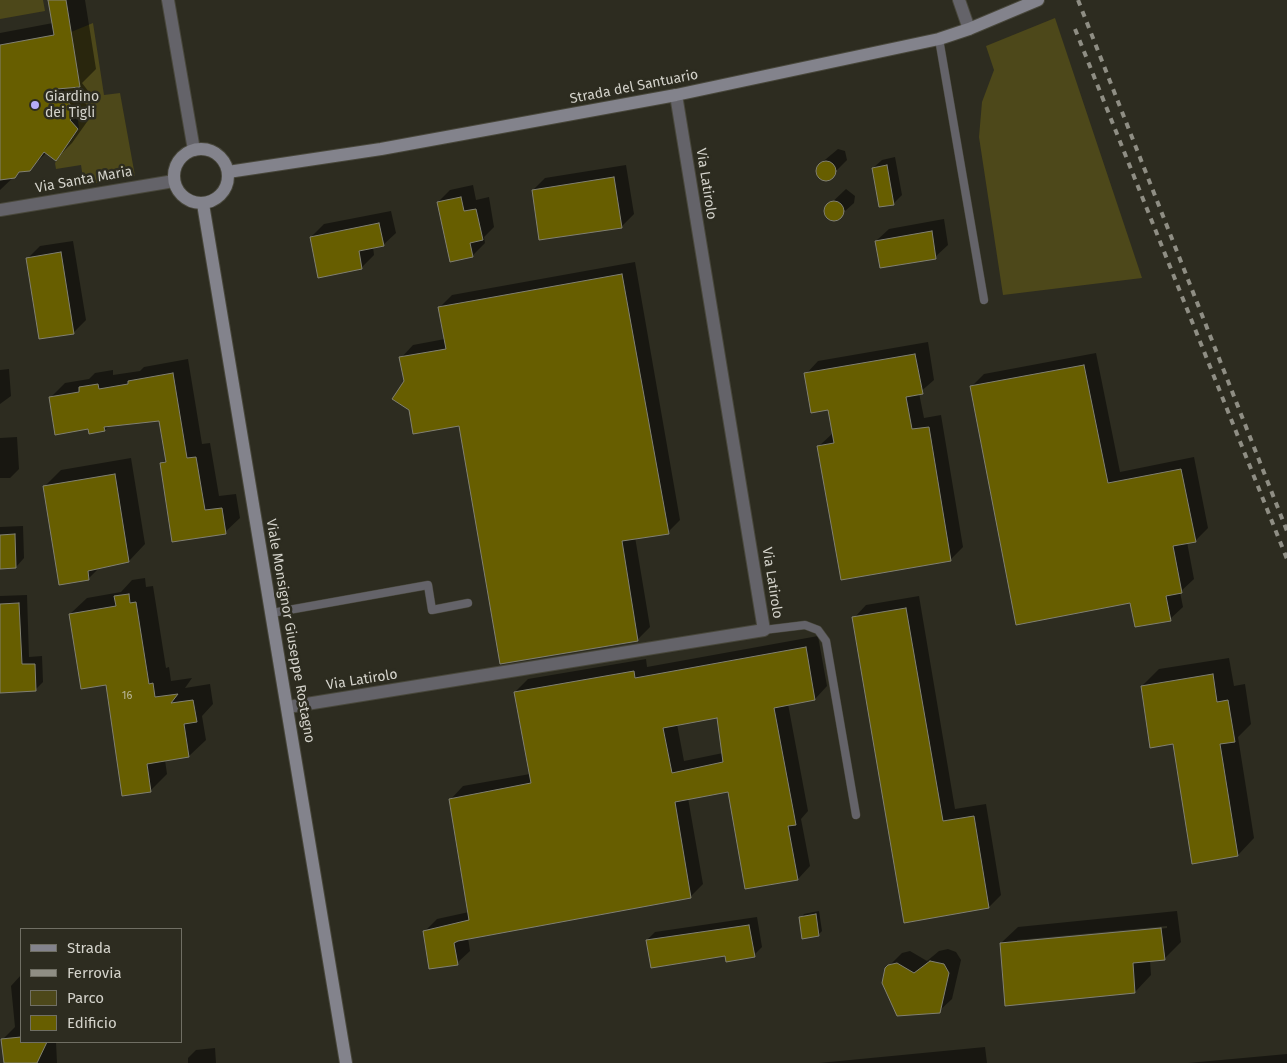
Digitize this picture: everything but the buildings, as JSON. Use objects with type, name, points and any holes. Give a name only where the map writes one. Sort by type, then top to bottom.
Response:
[{"type":"street","points":[[168,0],[194,150]]},
{"type":"street","points":[[959,0],[969,29]]},
{"type":"street","name":"Strada del Santuario","points":[[228,172],[390,147],[676,95],[939,39],[969,29],[1038,0]]},
{"type":"street","name":"Via Latirolo","points":[[288,707],[764,630],[676,95]]},
{"type":"street","points":[[194,150],[211,151],[219,156],[228,172],[225,189],[219,196],[203,204],[181,196],[174,181],[176,165],[180,158],[194,150]]},
{"type":"street","name":"Via Santa Maria","points":[[0,210],[174,181]]},
{"type":"street","name":"Viale Monsignor Giuseppe Rostagno","points":[[203,204],[346,1063]]},
{"type":"lane","points":[[939,39],[984,300]]},
{"type":"lane","points":[[272,613],[428,585],[432,610],[468,603]]},
{"type":"lane","points":[[764,630],[805,625],[818,630],[826,641],[856,815]]},
{"type":"green space","points":[[0,0],[43,0],[45,11],[0,19]]},
{"type":"green space","points":[[1055,18],[1142,278],[1003,295],[979,137],[982,102],[994,70],[986,46]]},
{"type":"green space","points":[[93,23],[104,95],[120,93],[135,176],[84,185],[81,165],[56,169],[55,163],[79,129],[77,113],[65,98],[64,89],[80,86],[71,32]]},
{"type":"railway","points":[[1078,0],[1287,531]]},
{"type":"railway","points":[[1075,29],[1287,559]]},
{"type":"place","name":"Giardino dei Tigli","points":[[35,105]]}]
